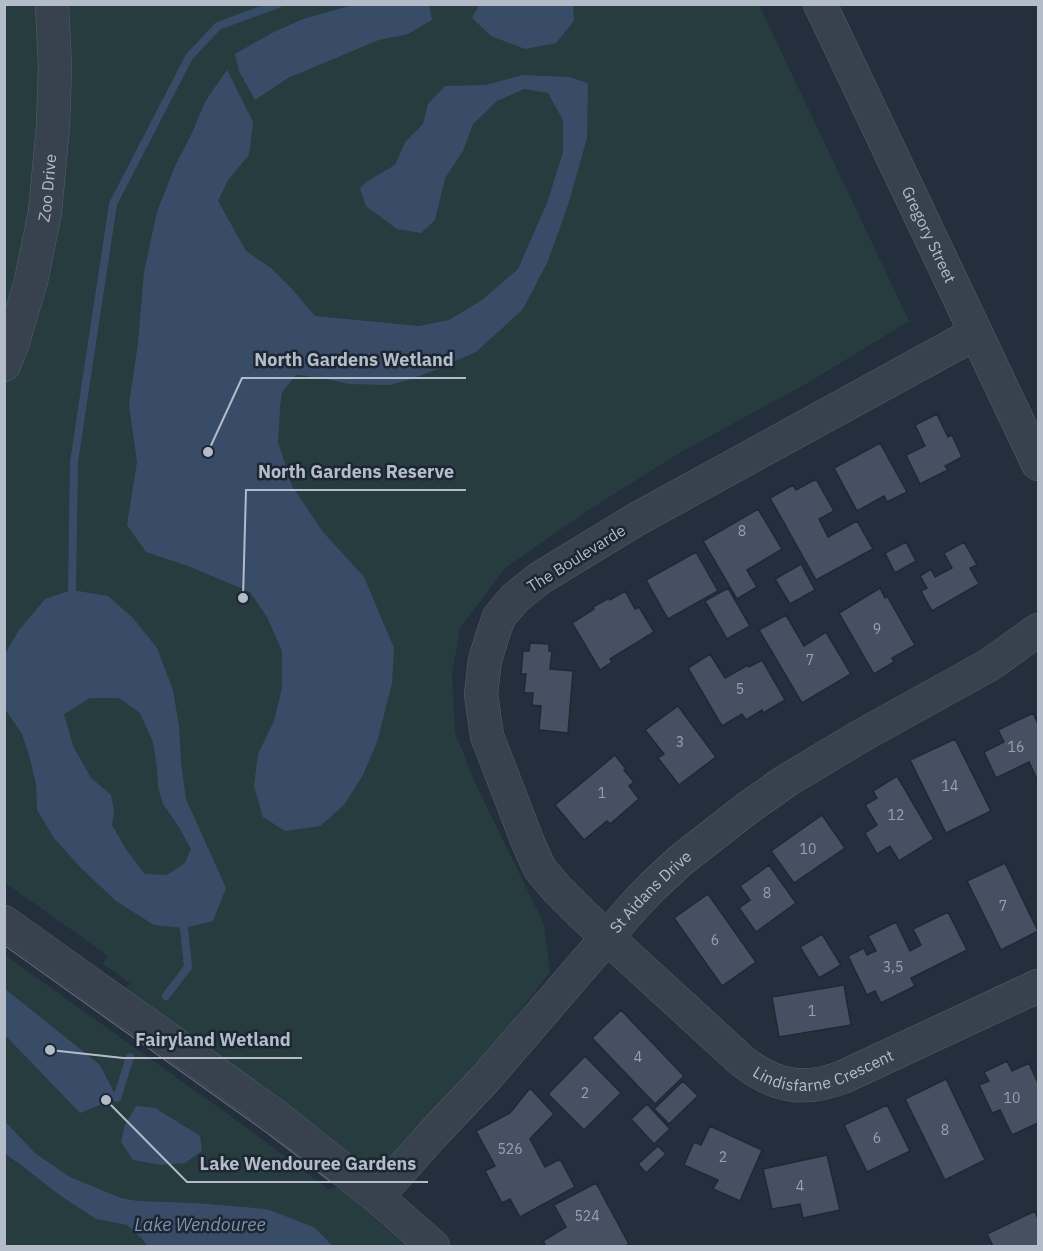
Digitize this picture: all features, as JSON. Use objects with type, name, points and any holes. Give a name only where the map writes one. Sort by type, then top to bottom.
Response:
[{"type":"street","name":"Zoo Drive","points":[[4,365],[31,281],[45,212],[53,126],[55,68],[52,4]]},
{"type":"street","name":"Gregory Street","points":[[820,4],[1038,464]]},
{"type":"street","name":"The Boulevarde","points":[[607,937],[557,889],[540,869],[528,845],[487,736],[481,694],[482,677],[499,617],[514,598],[540,578],[637,519],[976,333]]},
{"type":"street","name":"St Aidans Drive","points":[[377,1197],[486,1078],[652,886],[681,860],[748,807],[786,781],[826,756],[989,665],[1038,630]]},
{"type":"street","name":"St Aidans Drive","points":[[989,665],[1038,645]]},
{"type":"street","points":[[4,922],[277,1117],[377,1197],[433,1246]]},
{"type":"street","name":"Lindisfarne Crescent","points":[[607,937],[754,1071],[770,1079],[795,1086],[819,1085],[843,1077],[1038,986]]},
{"type":"green space","points":[[5,5],[759,5],[909,321],[811,381],[681,452],[590,509],[505,568],[460,628],[452,674],[455,732],[476,785],[544,924],[550,972],[495,1043],[386,1162],[375,1164],[359,1161],[126,989],[130,983],[103,964],[107,956],[5,883]]},
{"type":"green space","points":[[5,955],[239,1122],[328,1189],[336,1187],[342,1190],[406,1246],[333,1246],[314,1227],[267,1209],[121,1198],[70,1177],[35,1153],[5,1120]]},
{"type":"green space","points":[[4,1154],[96,1219],[127,1225],[147,1246],[5,1246]]},
{"type":"water","points":[[356,4],[429,5],[432,20],[408,34],[379,40],[288,78],[255,100],[239,71],[235,54],[303,19]]},
{"type":"water","points":[[479,5],[573,5],[574,21],[556,43],[525,49],[491,36],[472,18]]},
{"type":"water","points":[[227,70],[253,122],[249,155],[228,180],[218,201],[246,251],[271,268],[315,316],[419,326],[449,320],[482,300],[518,269],[547,203],[563,152],[563,120],[548,93],[524,89],[497,101],[473,124],[463,151],[445,178],[435,220],[421,233],[397,229],[366,206],[360,188],[395,165],[405,142],[423,124],[428,104],[445,86],[486,85],[523,75],[569,77],[588,83],[587,138],[568,205],[548,261],[523,309],[476,352],[408,380],[389,385],[348,384],[296,375],[282,392],[278,442],[292,486],[323,532],[364,577],[394,648],[392,683],[377,742],[363,775],[344,805],[320,826],[285,831],[263,817],[254,786],[258,754],[274,721],[282,688],[282,651],[267,617],[250,592],[188,566],[146,552],[127,525],[137,462],[129,405],[138,343],[144,272],[157,212],[175,166],[206,100]]},
{"type":"water","points":[[72,590],[108,596],[132,617],[157,648],[173,690],[186,799],[226,888],[213,921],[184,928],[154,925],[116,901],[80,867],[54,838],[37,810],[36,784],[30,759],[22,734],[5,709],[5,654],[19,630],[45,599]],"holes":[[[90,698],[119,698],[140,713],[153,742],[158,787],[163,804],[191,849],[185,863],[167,875],[145,874],[127,851],[112,825],[114,812],[111,795],[91,778],[73,746],[64,714]]]},
{"type":"water","points":[[4,988],[100,1065],[117,1098],[80,1113],[5,1035]]},
{"type":"water","points":[[136,1106],[155,1108],[200,1136],[202,1151],[185,1163],[161,1165],[133,1160],[121,1142],[125,1125]]},
{"type":"water","name":"Lake Wendouree","points":[[4,1120],[35,1153],[70,1177],[121,1198],[267,1209],[314,1227],[333,1246],[147,1246],[127,1225],[96,1219],[5,1154]]},
{"type":"building","points":[[937,414],[948,437],[952,435],[962,457],[945,466],[948,470],[920,484],[906,455],[925,446],[915,425]]},
{"type":"building","points":[[880,443],[907,492],[887,502],[884,496],[857,511],[834,468]]},
{"type":"building","points":[[816,479],[834,511],[819,519],[828,537],[857,521],[873,549],[816,580],[770,498],[793,485],[796,490]]},
{"type":"building","points":[[758,509],[782,549],[747,570],[757,587],[737,599],[703,541]]},
{"type":"building","points":[[906,542],[916,561],[895,573],[885,553]]},
{"type":"building","points":[[964,542],[977,565],[970,568],[979,584],[932,611],[921,591],[927,588],[920,576],[931,569],[935,577],[952,568],[944,553]]},
{"type":"building","points":[[696,552],[718,591],[668,619],[646,580]]},
{"type":"building","points":[[801,564],[815,590],[790,604],[775,579]]},
{"type":"building","points":[[728,588],[750,626],[727,639],[705,601]]},
{"type":"building","points":[[880,588],[915,645],[892,658],[894,662],[874,674],[839,613]]},
{"type":"building","points":[[625,591],[635,609],[639,607],[654,632],[610,659],[612,662],[600,670],[572,623],[594,609],[593,607]]},
{"type":"building","points":[[786,615],[804,646],[826,632],[851,674],[802,703],[759,630]]},
{"type":"building","points":[[530,643],[549,644],[549,651],[552,651],[550,669],[573,671],[568,733],[539,730],[541,706],[532,705],[533,693],[524,693],[526,674],[521,674],[523,651],[529,651]]},
{"type":"building","points":[[710,654],[725,678],[762,660],[785,700],[763,713],[762,710],[746,720],[742,714],[722,726],[688,668]]},
{"type":"building","points":[[678,706],[716,757],[679,785],[658,758],[664,754],[645,730]]},
{"type":"building","points":[[1033,713],[1038,724],[1038,778],[1029,762],[996,778],[984,752],[1004,742],[998,730]]},
{"type":"building","points":[[955,739],[991,811],[946,833],[910,760]]},
{"type":"building","points":[[615,755],[634,782],[629,786],[639,799],[610,824],[607,821],[584,840],[555,805]]},
{"type":"building","points":[[897,776],[934,839],[899,861],[890,846],[877,854],[865,833],[877,825],[865,805],[877,798],[873,791]]},
{"type":"building","points":[[822,815],[845,848],[794,883],[771,851]]},
{"type":"building","points":[[1005,863],[1038,931],[1001,950],[967,881]]},
{"type":"building","points":[[769,865],[796,903],[756,932],[739,908],[750,900],[740,886]]},
{"type":"building","points":[[708,894],[756,962],[722,986],[674,918]]},
{"type":"building","points":[[948,912],[967,950],[911,978],[915,986],[881,1003],[875,991],[867,995],[848,956],[864,948],[867,955],[876,951],[868,936],[896,922],[910,951],[921,945],[913,929]]},
{"type":"building","points":[[822,934],[841,965],[819,978],[800,947]]},
{"type":"building","points":[[844,985],[851,1025],[779,1037],[772,997]]},
{"type":"building","points":[[621,1010],[684,1076],[655,1104],[592,1038]]},
{"type":"building","points":[[585,1056],[621,1093],[584,1130],[548,1094]]},
{"type":"building","points":[[1007,1061],[1012,1071],[1029,1063],[1038,1080],[1038,1123],[1012,1135],[1000,1110],[992,1113],[979,1085],[989,1081],[984,1072]]},
{"type":"building","points":[[946,1079],[985,1160],[945,1180],[905,1099]]},
{"type":"building","points":[[683,1081],[698,1096],[669,1124],[654,1109]]},
{"type":"building","points":[[530,1088],[554,1114],[530,1139],[545,1167],[560,1159],[575,1187],[520,1217],[510,1199],[502,1203],[485,1171],[495,1166],[476,1131],[510,1113]]},
{"type":"building","points":[[647,1104],[670,1129],[654,1144],[631,1119]]},
{"type":"building","points":[[887,1105],[910,1151],[867,1172],[844,1125]]},
{"type":"building","points":[[710,1126],[762,1150],[740,1201],[713,1189],[718,1180],[684,1165],[694,1142],[701,1145]]},
{"type":"building","points":[[658,1146],[666,1154],[646,1173],[638,1164]]},
{"type":"building","points":[[827,1155],[840,1210],[803,1218],[800,1204],[772,1209],[763,1169]]},
{"type":"building","points":[[596,1183],[629,1244],[625,1246],[546,1246],[543,1241],[566,1227],[554,1205]]},
{"type":"building","points":[[1035,1211],[1038,1219],[1038,1246],[993,1246],[987,1234]]},
{"type":"waterway","points":[[72,590],[74,462],[113,204],[189,57],[218,26],[278,4]]},
{"type":"waterway","points":[[166,996],[188,967],[184,928]]},
{"type":"waterway","points":[[117,1098],[130,1057]]},
{"type":"tram line","points":[[4,945],[266,1132],[331,1182]]},
{"type":"place","name":"North Gardens Wetland","points":[[208,452]]},
{"type":"place","name":"North Gardens Reserve","points":[[243,598]]},
{"type":"place","name":"Fairyland Wetland","points":[[50,1050]]},
{"type":"place","name":"Lake Wendouree Gardens","points":[[106,1100]]}]
